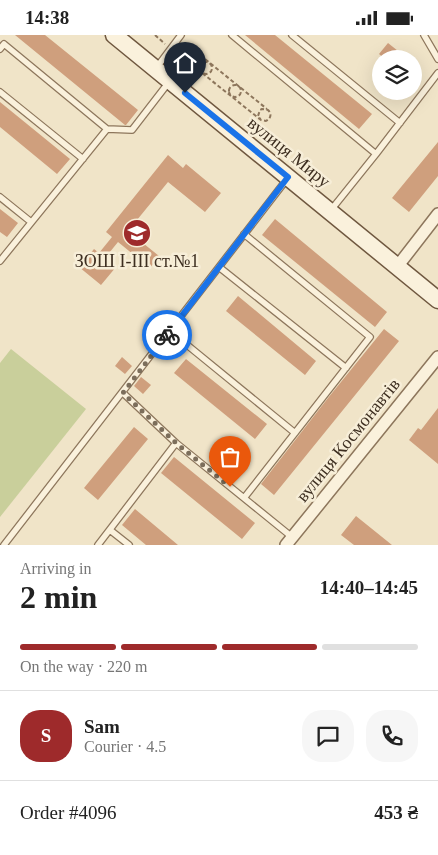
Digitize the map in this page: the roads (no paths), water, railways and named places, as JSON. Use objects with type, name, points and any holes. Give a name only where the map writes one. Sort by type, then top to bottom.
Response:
[{"type":"main road","name":"вулиця Миру","points":[[114,35],[438,300]]},
{"type":"street","points":[[397,267],[438,214]]},
{"type":"street","name":"вулиця Космонавтів","points":[[289,541],[438,357]]},
{"type":"lane","points":[[232,35],[376,154]]},
{"type":"lane","points":[[292,35],[400,123]]},
{"type":"lane","points":[[424,35],[438,59]]},
{"type":"lane","points":[[155,69],[180,37]]},
{"type":"lane","points":[[0,49],[4,44],[107,129],[132,130],[170,81]]},
{"type":"lane","points":[[330,211],[438,73]]},
{"type":"lane","points":[[0,92],[82,159]]},
{"type":"lane","points":[[0,261],[107,129]]},
{"type":"lane","points":[[4,545],[288,177]]},
{"type":"lane","points":[[0,197],[31,223]]},
{"type":"lane","points":[[244,235],[370,337],[244,498]]},
{"type":"lane","points":[[219,267],[346,368]]},
{"type":"lane","points":[[170,331],[295,433]]},
{"type":"lane","points":[[123,393],[176,443],[244,498],[289,541]]},
{"type":"lane","points":[[98,545],[176,443]]},
{"type":"lane","points":[[110,530],[129,545]]},
{"type":"place","name":"ЗОШ I-III ст.№1","points":[[137,233]]}]
